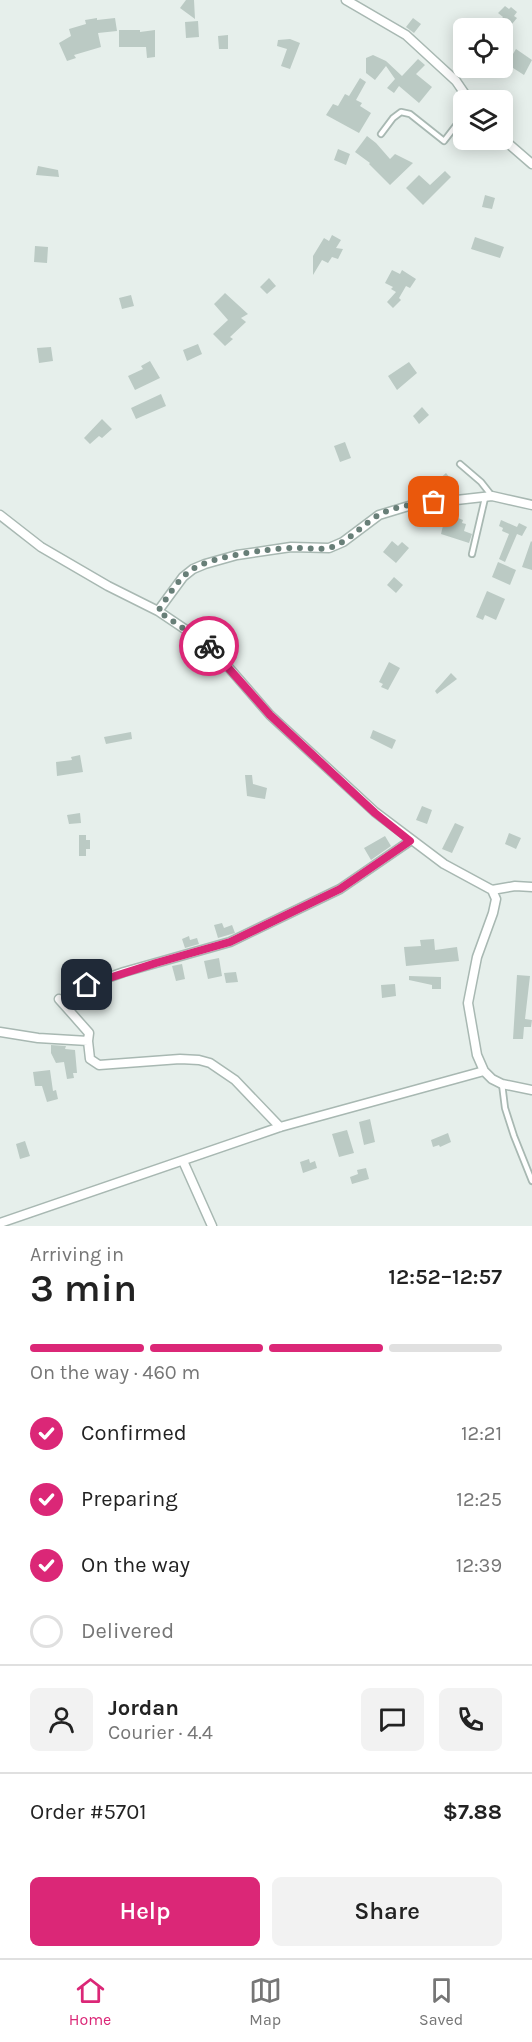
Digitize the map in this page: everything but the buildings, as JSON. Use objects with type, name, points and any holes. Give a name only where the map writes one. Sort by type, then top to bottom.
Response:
[{"type":"street","points":[[346,0],[406,35],[456,81],[462,90]]},
{"type":"street","points":[[513,148],[532,164]]},
{"type":"street","points":[[158,611],[183,577],[193,569],[237,555],[291,548],[328,548],[343,542],[379,515],[412,505],[488,497],[532,505]]},
{"type":"street","points":[[0,515],[41,547],[108,586],[158,611],[210,646],[270,715],[375,813],[444,864],[492,890],[496,899],[493,914],[477,957],[468,1004],[477,1055],[484,1071],[502,1084],[532,1090]]},
{"type":"street","points":[[87,985],[153,963],[230,942],[340,889],[410,841]]},
{"type":"street","points":[[492,890],[515,886],[532,887]]},
{"type":"street","points":[[59,999],[89,1033],[90,1059],[99,1065],[180,1059],[210,1063],[235,1080],[280,1127]]},
{"type":"street","points":[[0,1032],[38,1038],[88,1041]]},
{"type":"street","points":[[0,1223],[280,1127],[484,1071]]},
{"type":"street","points":[[183,1161],[212,1226]]},
{"type":"lane","points":[[381,134],[393,118],[401,112],[410,114],[444,141],[453,129]]},
{"type":"lane","points":[[460,464],[481,482],[488,497],[472,555]]},
{"type":"lane","points":[[502,1084],[505,1108],[532,1181]]},
{"type":"way so far","points":[[209,646],[158,611],[183,577],[193,569],[237,555],[291,548],[328,548],[343,542],[379,515],[412,505],[434,502]]},
{"type":"route","points":[[87,985],[230,942],[340,889],[410,841],[375,813],[270,715],[209,646]]}]
